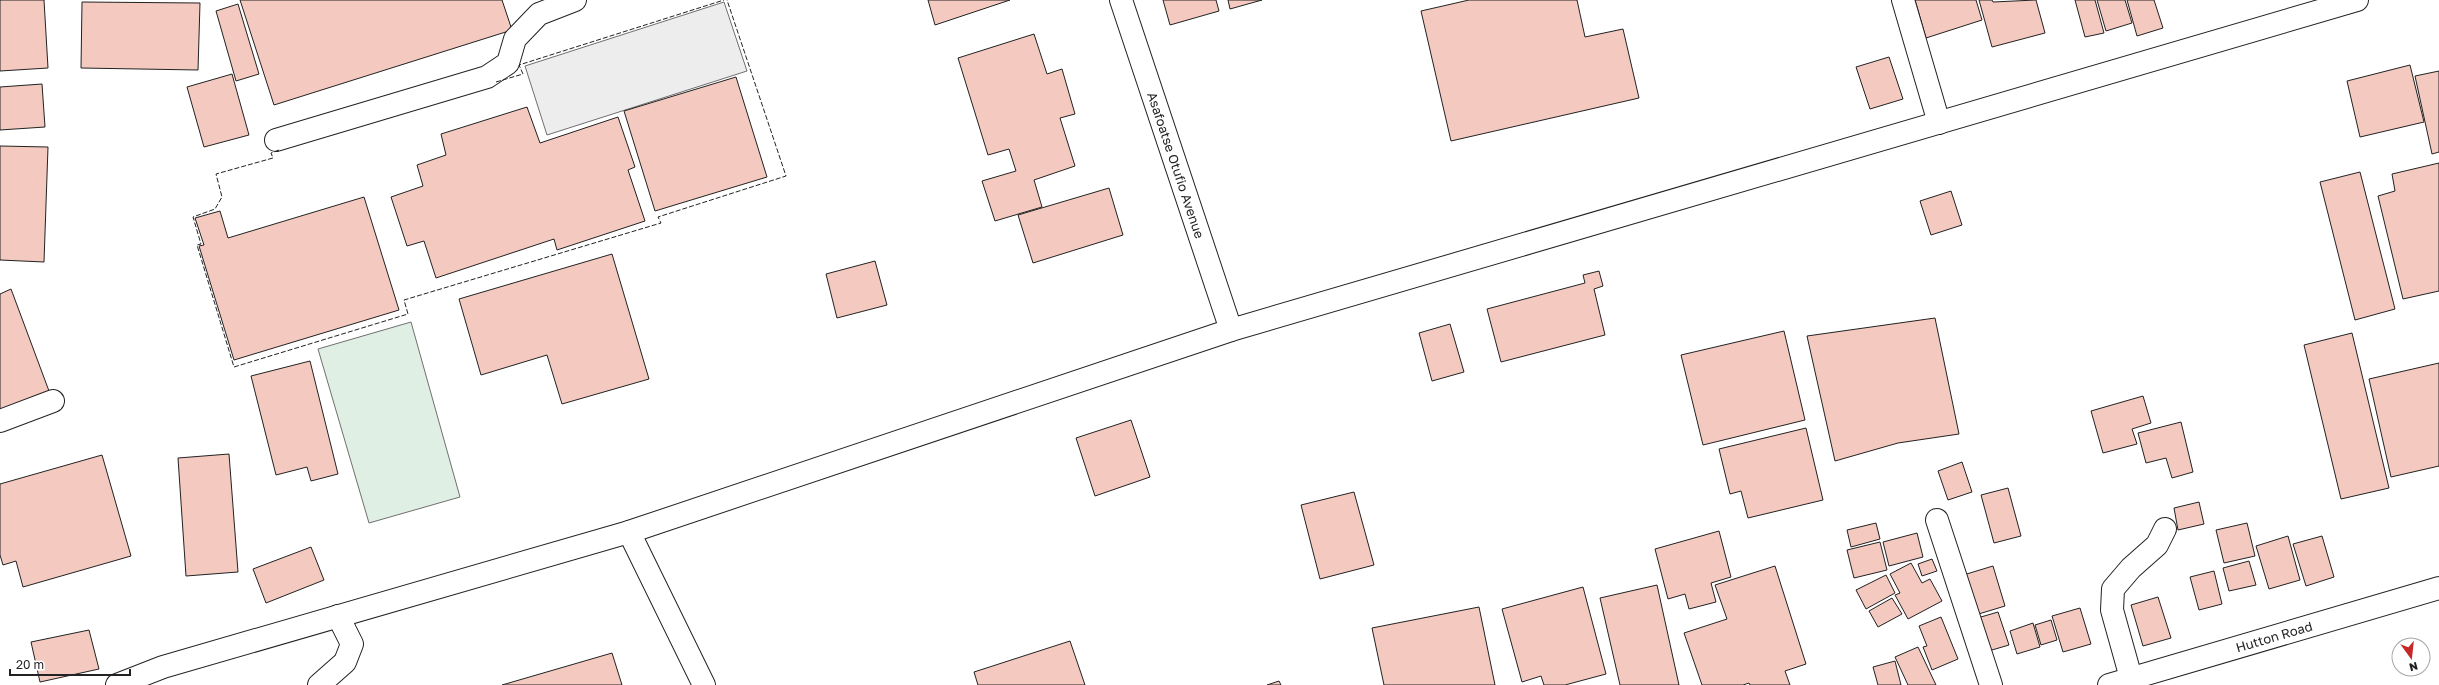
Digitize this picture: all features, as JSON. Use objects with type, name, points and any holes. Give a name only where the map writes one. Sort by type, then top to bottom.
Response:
[{"type":"street","points":[[276,140],[487,77],[508,63],[515,39],[538,14],[575,0]]},
{"type":"street","name":"Asafoatse Otufio Avenue","points":[[1121,0],[1231,330]]},
{"type":"street","points":[[1903,0],[1939,123]]},
{"type":"street","points":[[117,685],[163,668],[629,532],[1231,330],[2357,0]]},
{"type":"street","points":[[0,421],[53,400]]},
{"type":"street","points":[[1937,520],[1991,685]]},
{"type":"street","points":[[2131,678],[2112,610],[2113,589],[2131,568],[2157,545],[2165,529]]},
{"type":"street","points":[[629,532],[704,685]]},
{"type":"street","name":"Hutton Road","points":[[2109,685],[2439,588]]},
{"type":"street","points":[[318,685],[345,662],[352,644],[338,616]]},
{"type":"green space","points":[[411,322],[460,497],[369,523],[318,349]]},
{"type":"shaded area","points":[[724,2],[747,71],[547,135],[525,66]]},
{"type":"building","points":[[0,0],[44,0],[48,68],[0,71]]},
{"type":"building","points":[[240,0],[502,0],[512,30],[274,105]]},
{"type":"building","points":[[928,0],[1010,0],[935,25]]},
{"type":"building","points":[[1163,0],[1216,0],[1219,11],[1170,25]]},
{"type":"building","points":[[1228,0],[1262,0],[1230,9]]},
{"type":"building","points":[[1469,0],[1577,0],[1585,37],[1623,29],[1639,98],[1451,141],[1421,11]]},
{"type":"building","points":[[1915,0],[1976,0],[1982,20],[1926,38]]},
{"type":"building","points":[[1979,0],[1992,0],[1993,2],[2036,0],[2045,33],[1992,47]]},
{"type":"building","points":[[2075,0],[2095,0],[2104,33],[2085,37]]},
{"type":"building","points":[[2097,0],[2125,0],[2132,23],[2106,31]]},
{"type":"building","points":[[2127,0],[2154,0],[2163,28],[2137,36]]},
{"type":"building","points":[[82,2],[200,3],[198,70],[81,68]]},
{"type":"building","points":[[238,4],[259,74],[236,81],[216,11]]},
{"type":"building","points":[[1034,34],[1047,74],[1062,69],[1075,114],[1060,118],[1075,166],[1034,180],[1042,207],[995,221],[982,181],[1016,171],[1009,149],[988,155],[958,58]]},
{"type":"building","points":[[1889,57],[1903,99],[1870,109],[1856,67]]},
{"type":"building","points":[[2410,65],[2424,122],[2360,137],[2347,81]]},
{"type":"building","points":[[2439,71],[2439,152],[2432,154],[2415,76]]},
{"type":"building","points":[[232,74],[249,135],[204,147],[187,87]]},
{"type":"building","points":[[736,77],[767,177],[655,211],[624,111]]},
{"type":"building","points":[[42,84],[45,127],[0,130],[0,87]]},
{"type":"building","points":[[527,107],[540,143],[618,117],[635,167],[628,170],[645,221],[557,250],[554,239],[436,278],[424,241],[407,246],[391,197],[423,186],[417,165],[446,155],[441,134]]},
{"type":"building","points":[[0,146],[48,147],[44,262],[0,260]]},
{"type":"building","points":[[2439,163],[2439,291],[2403,299],[2378,196],[2395,191],[2392,174]]},
{"type":"building","points":[[2360,172],[2395,309],[2355,320],[2320,182]]},
{"type":"building","points":[[1109,188],[1123,235],[1033,263],[1018,215]]},
{"type":"building","points":[[1951,191],[1962,225],[1931,235],[1920,201]]},
{"type":"building","points":[[364,197],[399,310],[234,360],[199,246],[204,245],[195,218],[220,211],[228,238]]},
{"type":"building","points":[[612,254],[649,379],[562,404],[547,355],[481,375],[459,299]]},
{"type":"building","points":[[875,261],[887,305],[837,318],[826,274]]},
{"type":"building","points":[[1599,271],[1603,286],[1594,289],[1605,335],[1501,362],[1487,309],[1585,283],[1583,275]]},
{"type":"building","points":[[11,289],[49,391],[0,410],[0,294]]},
{"type":"building","points":[[1935,318],[1959,434],[1898,443],[1835,461],[1807,336]]},
{"type":"building","points":[[1450,324],[1464,372],[1432,381],[1419,333]]},
{"type":"building","points":[[1784,331],[1805,420],[1703,445],[1681,355]]},
{"type":"building","points":[[2352,333],[2389,488],[2341,499],[2304,345]]},
{"type":"building","points":[[310,361],[338,474],[311,481],[307,467],[276,475],[251,376]]},
{"type":"building","points":[[2439,363],[2439,466],[2391,477],[2369,379]]},
{"type":"building","points":[[2143,396],[2151,423],[2132,429],[2137,444],[2103,453],[2091,411]]},
{"type":"building","points":[[1131,420],[1150,477],[1095,496],[1076,438]]},
{"type":"building","points":[[2181,422],[2193,472],[2172,478],[2166,458],[2146,463],[2138,433]]},
{"type":"building","points":[[1806,428],[1823,500],[1748,518],[1741,491],[1730,494],[1719,449]]},
{"type":"building","points":[[229,454],[238,572],[186,576],[178,458]]},
{"type":"building","points":[[102,455],[131,556],[23,587],[16,561],[3,565],[0,555],[0,484]]},
{"type":"building","points":[[1962,462],[1972,492],[1948,500],[1938,471]]},
{"type":"building","points":[[2008,488],[2021,536],[1994,543],[1981,495]]},
{"type":"building","points":[[1354,492],[1374,565],[1320,579],[1301,505]]},
{"type":"building","points":[[2199,502],[2204,524],[2178,530],[2174,508]]},
{"type":"building","points":[[1876,523],[1880,539],[1851,547],[1847,530]]},
{"type":"building","points":[[2247,523],[2255,556],[2224,563],[2216,530]]},
{"type":"building","points":[[1719,531],[1731,577],[1711,583],[1716,602],[1689,609],[1685,594],[1668,599],[1655,549]]},
{"type":"building","points":[[1917,533],[1923,557],[1889,566],[1883,542]]},
{"type":"building","points":[[2288,536],[2300,580],[2269,589],[2256,546]]},
{"type":"building","points":[[2322,536],[2334,577],[2306,586],[2293,544]]},
{"type":"building","points":[[1880,542],[1887,570],[1854,578],[1847,550]]},
{"type":"building","points":[[311,547],[324,580],[266,603],[253,569]]},
{"type":"building","points":[[1932,559],[1937,571],[1922,576],[1918,564]]},
{"type":"building","points":[[2249,561],[2256,585],[2229,591],[2223,568]]},
{"type":"building","points":[[1911,563],[1922,583],[1930,579],[1942,601],[1908,619],[1895,595],[1900,593],[1890,574]]},
{"type":"building","points":[[1775,566],[1806,664],[1785,671],[1790,685],[1750,685],[1749,683],[1743,685],[1702,685],[1684,633],[1727,619],[1715,585]]},
{"type":"building","points":[[1993,566],[2005,606],[1972,616],[1960,576]]},
{"type":"building","points":[[2214,571],[2222,604],[2199,610],[2190,577]]},
{"type":"building","points":[[1886,575],[1895,593],[1866,609],[1856,590]]},
{"type":"building","points":[[1657,585],[1679,685],[1620,685],[1600,598]]},
{"type":"building","points":[[1583,587],[1606,674],[1565,685],[1544,685],[1541,676],[1522,682],[1502,609]]},
{"type":"building","points":[[2158,597],[2171,638],[2143,646],[2131,605]]},
{"type":"building","points":[[1892,598],[1902,614],[1878,627],[1869,611]]},
{"type":"building","points":[[1479,607],[1495,685],[1384,685],[1372,628]]},
{"type":"building","points":[[2080,608],[2091,644],[2063,652],[2052,616]]},
{"type":"building","points":[[1998,612],[2009,645],[1985,652],[1974,619]]},
{"type":"building","points":[[1941,617],[1958,659],[1932,670],[1923,647],[1927,646],[1919,626]]},
{"type":"building","points":[[2051,620],[2057,640],[2041,645],[2035,625]]},
{"type":"building","points":[[2033,623],[2040,647],[2017,654],[2010,631]]},
{"type":"building","points":[[89,630],[99,669],[40,682],[31,642]]},
{"type":"building","points":[[1070,641],[1085,685],[978,685],[974,672]]},
{"type":"building","points":[[1918,647],[1936,685],[1908,685],[1895,657]]},
{"type":"building","points":[[612,653],[622,685],[502,685]]},
{"type":"building","points":[[1895,661],[1901,685],[1878,685],[1873,667]]},
{"type":"building","points":[[1279,681],[1281,685],[1267,685]]},
{"type":"fence","points":[[496,82],[523,74],[519,65],[724,0]]},
{"type":"fence","points":[[279,150],[271,153],[273,158],[216,174],[222,197],[215,209],[193,217],[201,244],[197,245],[234,367],[408,314],[404,300],[661,223],[658,217],[786,176],[727,0]]}]
